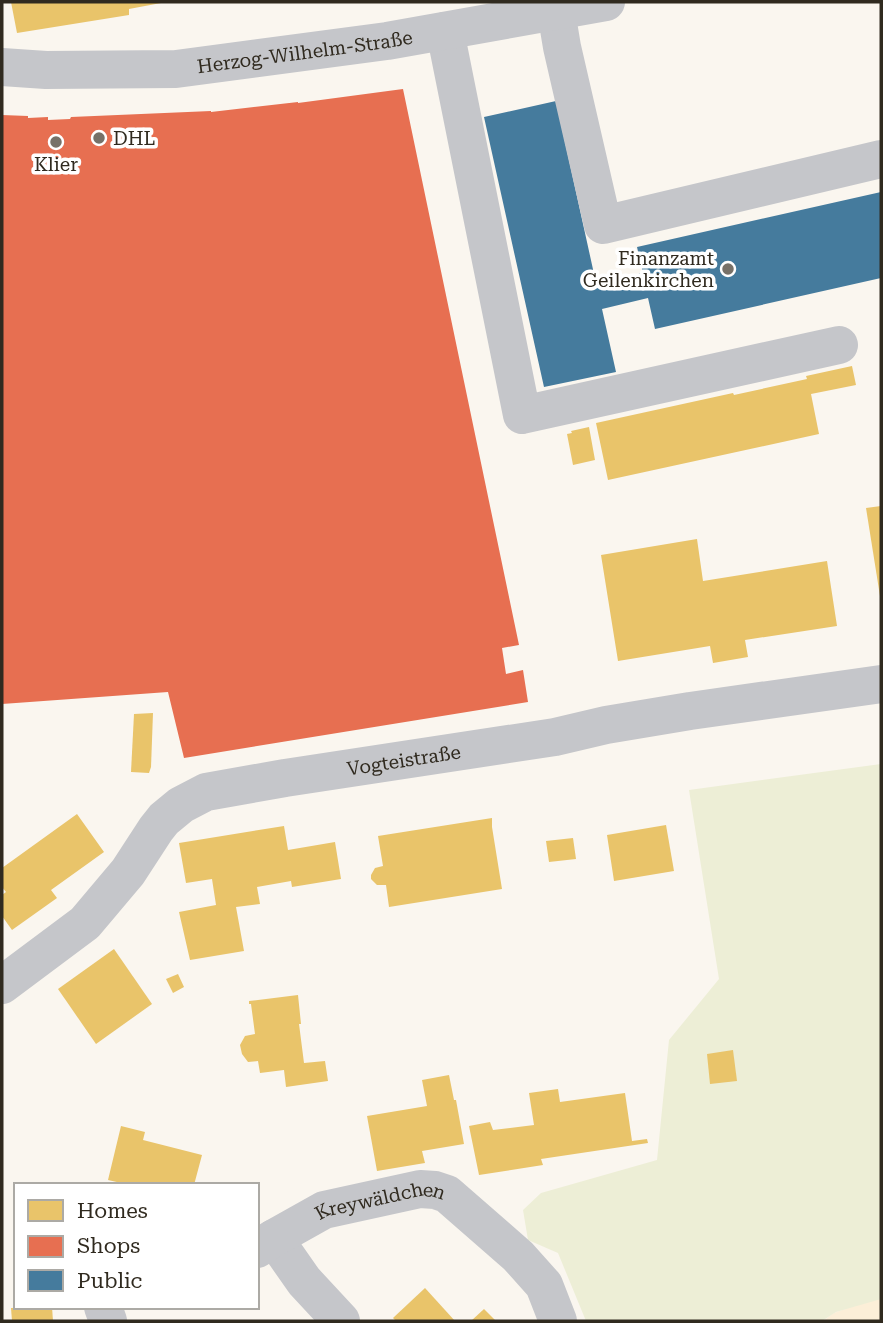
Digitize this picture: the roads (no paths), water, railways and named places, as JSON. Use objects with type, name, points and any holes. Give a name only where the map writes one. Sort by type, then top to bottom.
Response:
[{"type":"street","name":"Herzog-Wilhelm-Straße","points":[[2,67],[46,70],[176,69],[387,41],[606,2]]},
{"type":"street","points":[[556,11],[603,225],[881,159]]},
{"type":"street","points":[[445,31],[522,415],[839,345]]},
{"type":"street","name":"Vogteistraße","points":[[2,985],[85,923],[128,872],[164,820],[181,805],[206,792],[555,737],[690,711],[881,684]]},
{"type":"street","name":"Kreywäldchen","points":[[265,1243],[324,1210],[420,1189],[435,1189],[447,1194],[518,1256],[544,1285],[558,1321]]},
{"type":"street","points":[[265,1243],[341,1321]]},
{"type":"place","name":"DHL","points":[[99,138]]},
{"type":"place","name":"Klier","points":[[56,142]]},
{"type":"place","name":"Finanzamt Geilenkirchen","points":[[728,269]]}]
